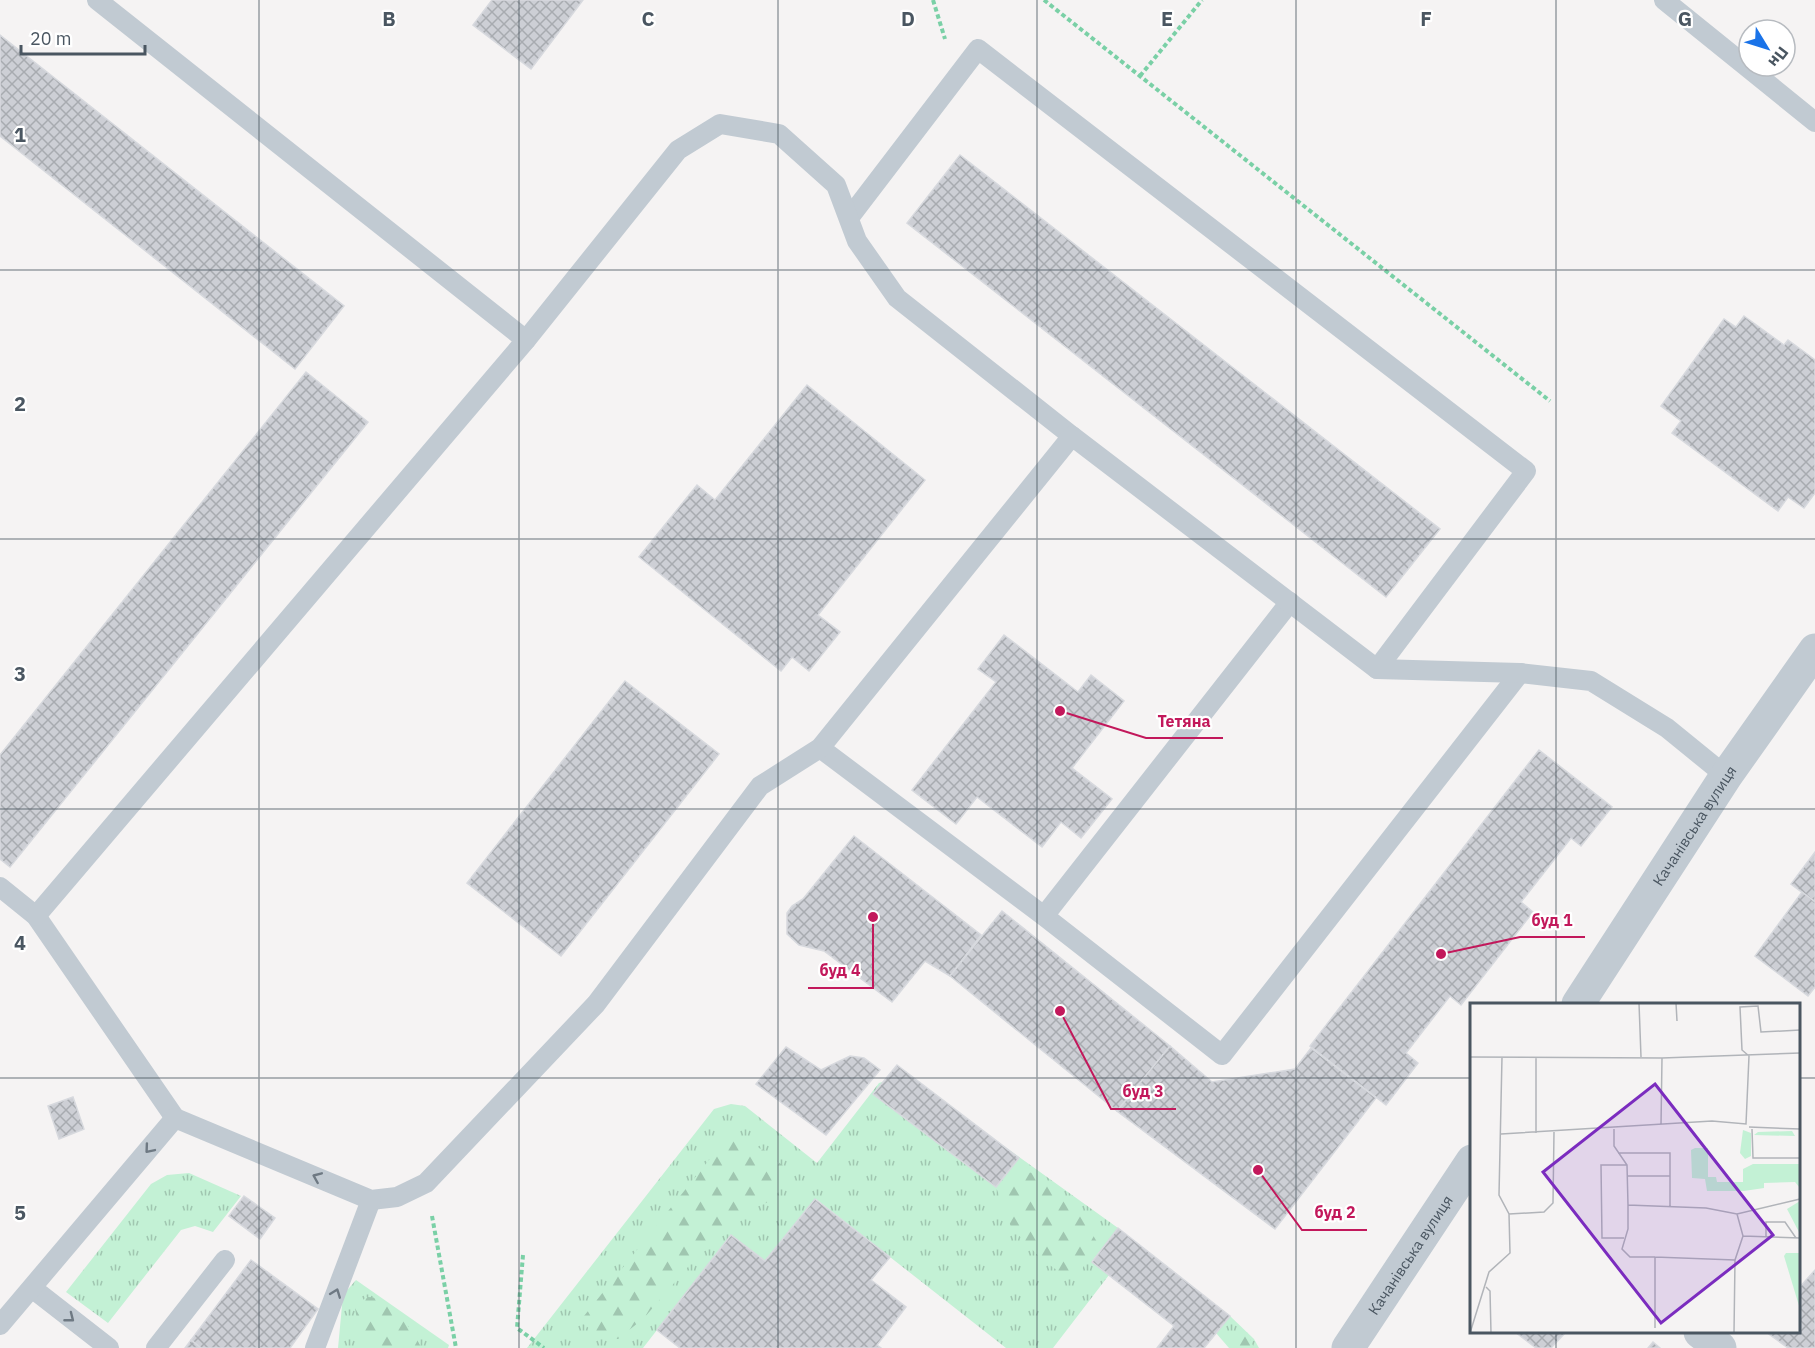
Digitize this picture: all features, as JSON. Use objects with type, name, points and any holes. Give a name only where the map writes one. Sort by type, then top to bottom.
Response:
[{"type":"street","name":"Качанівська вулиця","points":[[1579,1003],[1726,776],[1815,650]]},
{"type":"street","name":"Качанівська вулиця","points":[[1348,1348],[1470,1164]]},
{"type":"street","points":[[1701,1333],[1720,1348]]},
{"type":"lane","points":[[97,0],[526,340]]},
{"type":"lane","points":[[1664,0],[1815,122]]},
{"type":"lane","points":[[849,218],[978,49],[1526,471],[1377,669]]},
{"type":"lane","points":[[36,916],[526,340],[678,150],[720,124],[779,134],[836,185],[857,241],[897,298],[1072,436],[1377,669],[1520,673],[1591,681],[1667,728],[1726,776]]},
{"type":"lane","points":[[0,887],[36,916],[175,1118],[371,1200],[397,1197],[426,1183],[596,1004],[760,786],[820,748],[1072,436]]},
{"type":"lane","points":[[1044,916],[1290,602]]},
{"type":"lane","points":[[820,748],[1044,916],[1222,1055],[1520,673]]},
{"type":"lane","points":[[0,1325],[175,1118]]},
{"type":"lane","points":[[315,1348],[371,1200]]},
{"type":"lane","points":[[156,1348],[225,1260]]},
{"type":"lane","points":[[32,1288],[109,1348]]},
{"type":"path","points":[[933,0],[948,49],[968,65]]},
{"type":"path","points":[[1044,0],[1550,401]]},
{"type":"path","points":[[1140,76],[1202,0]]},
{"type":"path","points":[[426,1183],[456,1348]]},
{"type":"path","points":[[523,1255],[517,1328],[544,1348]]},
{"type":"green space","points":[[905,1075],[1118,1228],[1092,1261],[1109,1275],[1053,1348],[1006,1348],[816,1199],[765,1261],[731,1235],[643,1348],[527,1348],[714,1109],[731,1104],[745,1106],[817,1163],[879,1083]]},
{"type":"green space","points":[[729,1135],[766,1151],[791,1173],[773,1200],[739,1214],[700,1253],[644,1318],[618,1339],[601,1338],[580,1321]]},
{"type":"green space","points":[[1027,1172],[1043,1175],[1061,1198],[1081,1215],[1097,1242],[1080,1273],[1069,1278],[1042,1260],[1011,1227],[996,1187],[1007,1174]]},
{"type":"green space","points":[[189,1173],[241,1196],[213,1232],[195,1226],[181,1230],[108,1323],[66,1292],[151,1184],[167,1175]]},
{"type":"green space","points":[[356,1280],[449,1345],[448,1348],[338,1348],[343,1295]]},
{"type":"green space","points":[[366,1297],[376,1298],[393,1307],[422,1348],[362,1348],[355,1308]]},
{"type":"green space","points":[[1230,1316],[1254,1339],[1259,1348],[1229,1348],[1216,1333]]},
{"type":"green space","points":[[1247,1332],[1254,1348],[1232,1348],[1227,1334]]},
{"type":"building","points":[[492,0],[583,0],[531,69],[473,25]]},
{"type":"building","points":[[0,35],[344,306],[295,369],[0,136]]},
{"type":"building","points":[[960,155],[1440,529],[1386,597],[907,223]]},
{"type":"building","points":[[1744,316],[1784,345],[1788,340],[1815,360],[1815,493],[1804,508],[1788,497],[1778,511],[1672,433],[1681,421],[1661,406],[1724,319],[1736,327]]},
{"type":"building","points":[[306,372],[368,422],[10,867],[0,859],[0,755]]},
{"type":"building","points":[[807,385],[925,480],[818,615],[840,632],[809,671],[792,657],[781,671],[639,557],[697,485],[715,500]]},
{"type":"building","points":[[1004,635],[1078,692],[1091,675],[1124,701],[1072,768],[1112,799],[1081,838],[1061,822],[1042,847],[977,797],[956,824],[912,790],[996,682],[978,669]]},
{"type":"building","points":[[625,681],[719,754],[561,956],[467,883]]},
{"type":"building","points":[[1539,750],[1612,807],[1581,846],[1571,838],[1521,902],[1533,912],[1461,1005],[1450,996],[1406,1053],[1418,1063],[1386,1105],[1310,1046]]},
{"type":"building","points":[[854,836],[981,935],[950,976],[925,961],[892,1002],[824,951],[799,945],[787,934],[787,913],[792,906],[803,899]]},
{"type":"building","points":[[1815,852],[1815,902],[1791,884]]},
{"type":"building","points":[[1802,892],[1815,902],[1815,987],[1808,996],[1755,956]]},
{"type":"building","points":[[1002,911],[1170,1046],[1117,1111],[950,976]]},
{"type":"building","points":[[1170,1046],[1212,1082],[1295,1069],[1311,1048],[1376,1098],[1275,1229],[1117,1111]]},
{"type":"building","points":[[786,1047],[821,1070],[850,1056],[864,1058],[880,1070],[826,1135],[756,1084]]},
{"type":"building","points":[[897,1065],[1019,1158],[996,1187],[873,1094]]},
{"type":"building","points":[[73,1097],[84,1129],[59,1139],[48,1106]]},
{"type":"building","points":[[244,1196],[275,1218],[260,1239],[229,1216]]},
{"type":"building","points":[[815,1199],[890,1257],[871,1280],[906,1307],[877,1345],[881,1348],[680,1348],[657,1330],[731,1235],[765,1261]]},
{"type":"building","points":[[1118,1228],[1230,1316],[1204,1348],[1157,1348],[1174,1326],[1092,1262]]},
{"type":"building","points":[[251,1260],[318,1309],[290,1348],[201,1348],[191,1340]]},
{"type":"building","points":[[1815,1270],[1815,1348],[1788,1348],[1767,1333],[1800,1333],[1800,1287]]},
{"type":"building","points":[[1516,1333],[1565,1333],[1551,1348],[1536,1348]]},
{"type":"building","points":[[191,1340],[201,1348],[185,1348]]},
{"type":"building","points":[[1653,1342],[1660,1348],[1648,1348]]},
{"type":"place","name":"Тетяна","points":[[1060,711]]},
{"type":"place","name":"буд 4","points":[[873,917]]},
{"type":"place","name":"буд 1","points":[[1441,954]]},
{"type":"place","name":"буд 3","points":[[1060,1011]]},
{"type":"place","name":"буд 2","points":[[1258,1170]]}]
